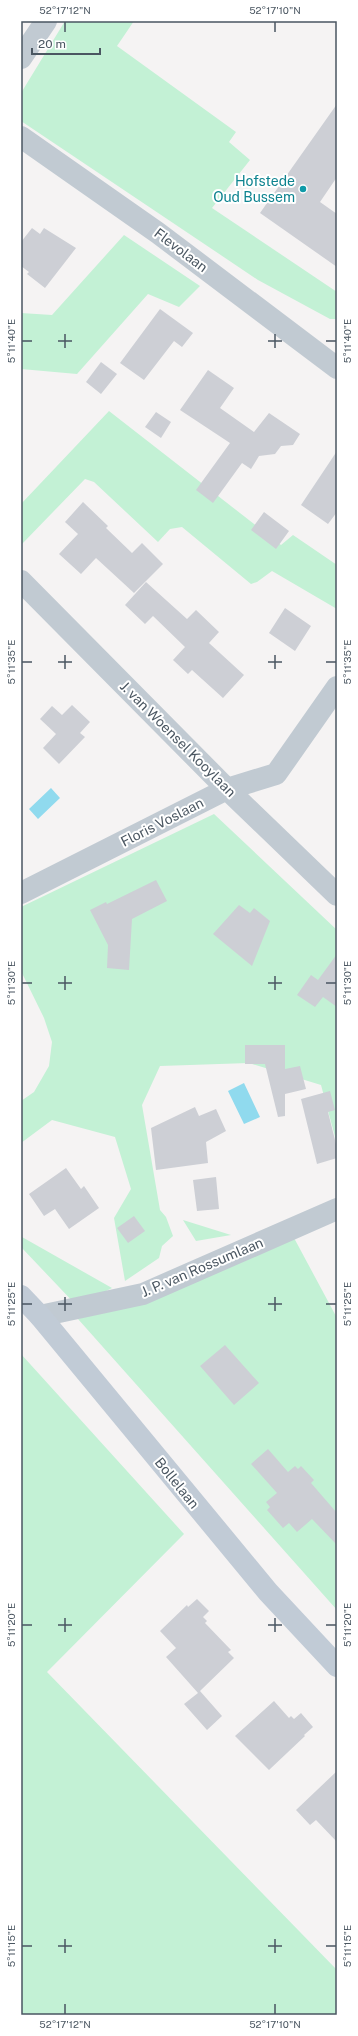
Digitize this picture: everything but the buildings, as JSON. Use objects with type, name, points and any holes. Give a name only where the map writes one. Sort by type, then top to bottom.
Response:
[{"type":"main road","name":"Bollelaan","points":[[21,1296],[40,1316],[268,1592],[337,1666]]},
{"type":"street","points":[[21,58],[46,21]]},
{"type":"street","name":"Flevolaan","points":[[21,137],[158,233],[337,368]]},
{"type":"street","name":"J. van Woensel Kooylaan","points":[[21,581],[227,789],[337,895]]},
{"type":"street","name":"Floris Voslaan","points":[[21,893],[227,789],[276,774],[337,687]]},
{"type":"street","name":"J. P. van Rossumlaan","points":[[40,1316],[143,1294],[337,1209]]},
{"type":"green space","points":[[65,21],[134,21],[117,46],[236,132],[229,142],[250,160],[212,208],[337,292],[337,319],[330,319],[258,280],[21,121],[21,93]]},
{"type":"green space","points":[[124,235],[200,286],[179,307],[148,294],[77,374],[21,369],[21,313],[52,315]]},
{"type":"green space","points":[[109,411],[281,545],[293,535],[337,565],[337,609],[272,571],[257,582],[251,584],[182,527],[170,529],[158,542],[94,482],[85,479],[21,545],[21,504]]},
{"type":"green space","points":[[214,814],[337,930],[337,1144],[321,1085],[249,1063],[160,1066],[142,1105],[160,1210],[166,1217],[173,1236],[162,1246],[159,1258],[125,1281],[114,1218],[131,1189],[115,1137],[52,1120],[21,1143],[21,1101],[34,1092],[49,1066],[52,1042],[44,1018],[21,971],[21,907]]},
{"type":"green space","points":[[183,1220],[231,1235],[196,1241]]},
{"type":"green space","points":[[286,1223],[337,1318],[337,1610],[78,1319]]},
{"type":"green space","points":[[21,1235],[22,1237],[112,1288],[77,1306],[21,1247]]},
{"type":"green space","points":[[21,1354],[184,1534],[47,1672],[337,1970],[337,2015],[21,2015]]},
{"type":"water","points":[[51,788],[60,798],[38,819],[29,809]]},
{"type":"water","points":[[244,1083],[260,1117],[244,1124],[228,1091]]},
{"type":"place","name":"Hofstede Oud Bussem","points":[[303,189]]}]
